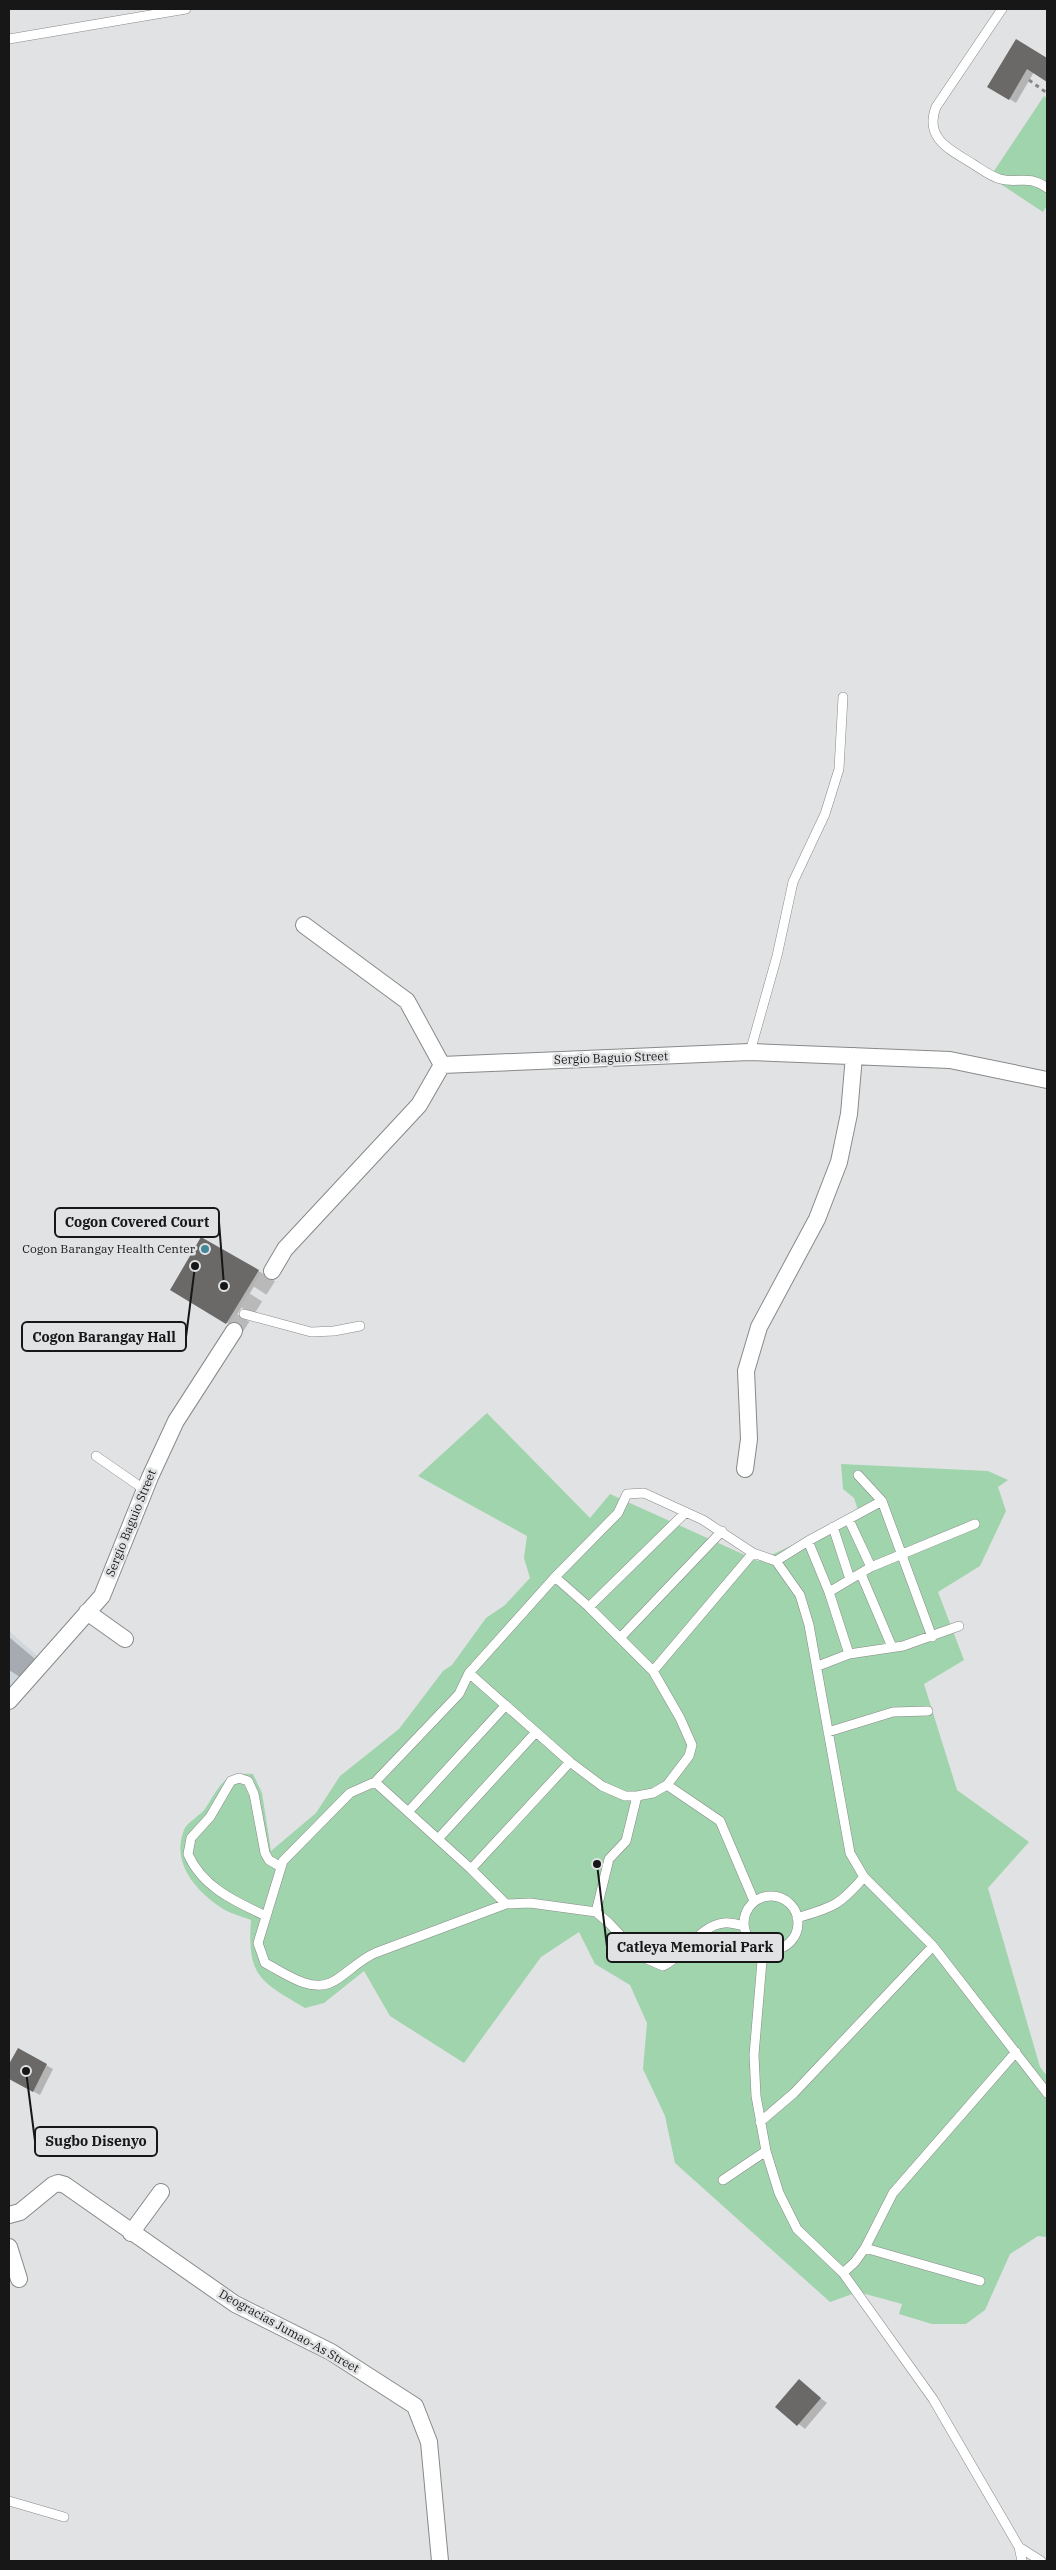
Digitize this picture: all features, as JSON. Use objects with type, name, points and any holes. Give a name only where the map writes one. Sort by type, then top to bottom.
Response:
[{"type":"street","points":[[272,1271],[285,1249],[419,1105],[442,1064],[407,1002],[304,925]]},
{"type":"street","name":"Sergio Baguio Street","points":[[442,1064],[750,1052],[950,1060],[1047,1080]]},
{"type":"street","points":[[745,1469],[749,1439],[746,1371],[759,1327],[817,1219],[839,1162],[849,1114],[854,1056]]},
{"type":"street","name":"Sergio Baguio Street","points":[[9,1701],[102,1596],[145,1490],[176,1422],[234,1331]]},
{"type":"street","points":[[87,1612],[125,1639]]},
{"type":"street","name":"Deogracias Jumao-As Street","points":[[9,2215],[20,2212],[58,2182],[65,2185],[235,2304],[331,2352],[415,2406],[429,2442],[440,2561]]},
{"type":"street","points":[[131,2233],[161,2192]]},
{"type":"street","points":[[9,2247],[19,2280]]},
{"type":"lane","points":[[9,39],[186,9]]},
{"type":"lane","points":[[1002,9],[936,106],[932,125],[935,134],[948,149],[992,175],[1003,179],[1030,178],[1047,188]]},
{"type":"lane","points":[[750,1052],[777,956],[793,882],[826,814],[839,769],[843,697]]},
{"type":"lane","points":[[244,1314],[311,1332],[334,1332],[360,1326]]},
{"type":"lane","points":[[96,1456],[145,1490]]},
{"type":"lane","points":[[858,1475],[882,1501],[932,1637]]},
{"type":"lane","points":[[744,1926],[724,1923],[703,1932],[673,1961],[663,1966],[640,1956],[609,1922],[596,1912],[530,1904],[506,1904],[360,1959],[330,1983],[312,1986],[265,1963],[258,1943],[283,1861],[350,1793],[375,1782],[459,1694],[469,1673],[555,1577],[618,1513],[626,1494],[644,1493],[722,1531],[753,1553],[776,1561],[800,1596],[806,1610],[818,1666],[850,1854],[864,1877],[933,1946],[1047,2093]]},
{"type":"lane","points":[[776,1561],[808,1541],[882,1501]]},
{"type":"lane","points":[[589,1607],[685,1513]]},
{"type":"lane","points":[[849,1520],[871,1567]]},
{"type":"lane","points":[[829,1592],[871,1567],[902,1556],[976,1524]]},
{"type":"lane","points":[[833,1528],[850,1579]]},
{"type":"lane","points":[[620,1638],[722,1531]]},
{"type":"lane","points":[[808,1541],[829,1592],[849,1654]]},
{"type":"lane","points":[[653,1671],[753,1553]]},
{"type":"lane","points":[[861,1574],[892,1647]]},
{"type":"lane","points":[[469,1673],[570,1762],[602,1786],[624,1796],[637,1796],[653,1793],[667,1786],[689,1756],[692,1746],[684,1724],[653,1671],[589,1607],[555,1577]]},
{"type":"lane","points":[[818,1666],[849,1654],[892,1647],[932,1637],[959,1626]]},
{"type":"lane","points":[[408,1812],[506,1705]]},
{"type":"lane","points":[[828,1732],[893,1712],[928,1711]]},
{"type":"lane","points":[[438,1839],[536,1732]]},
{"type":"lane","points":[[471,1869],[570,1762]]},
{"type":"lane","points":[[266,1916],[228,1898],[204,1878],[192,1863],[188,1854],[191,1838],[210,1817],[231,1781],[238,1778],[248,1781],[254,1794],[265,1854],[269,1860],[282,1867]]},
{"type":"lane","points":[[375,1782],[471,1869],[506,1904]]},
{"type":"lane","points":[[667,1786],[720,1821],[754,1901]]},
{"type":"lane","points":[[596,1912],[609,1859],[626,1841],[637,1796]]},
{"type":"lane","points":[[797,1918],[828,1908],[847,1897],[864,1877]]},
{"type":"lane","points":[[767,1896],[780,1898],[791,1906],[797,1918],[796,1932],[789,1943],[777,1949],[763,1949],[754,1944],[747,1936],[744,1926],[746,1912],[754,1901],[767,1896]]},
{"type":"lane","points":[[760,2122],[794,2093],[933,1946]]},
{"type":"lane","points":[[763,1949],[754,2055],[756,2096],[766,2151],[779,2193],[797,2230],[844,2273],[934,2399],[1019,2547],[1022,2561]]},
{"type":"lane","points":[[844,2273],[856,2262],[865,2248],[893,2193],[1016,2052]]},
{"type":"lane","points":[[723,2180],[766,2151]]},
{"type":"lane","points":[[865,2248],[980,2281]]},
{"type":"lane","points":[[9,2500],[64,2517]]},
{"type":"lane","points":[[1019,2547],[1041,2561]]},
{"type":"path","points":[[1028,80],[1047,93]]},
{"type":"shaded area","points":[[9,1631],[40,1658],[9,1694]]},
{"type":"green space","points":[[1044,96],[1047,99],[1047,205],[1043,212],[990,177]]},
{"type":"green space","points":[[487,1413],[590,1518],[610,1494],[758,1561],[849,1519],[858,1510],[854,1498],[843,1489],[841,1464],[988,1471],[1008,1480],[998,1487],[1006,1511],[980,1566],[938,1592],[964,1660],[924,1684],[957,1790],[1029,1842],[988,1888],[1040,2067],[1047,2076],[1047,2237],[1038,2236],[1010,2254],[985,2310],[966,2324],[932,2324],[899,2314],[902,2304],[858,2292],[830,2302],[675,2163],[665,2116],[643,2069],[647,2023],[630,1985],[595,1964],[579,1932],[541,1957],[464,2063],[390,2016],[364,1971],[324,2003],[305,2008],[277,1991],[267,1983],[254,1966],[250,1939],[251,1920],[220,1907],[194,1884],[188,1874],[183,1864],[181,1853],[184,1830],[205,1809],[223,1782],[235,1775],[253,1774],[262,1793],[271,1851],[316,1813],[340,1776],[399,1729],[443,1671],[452,1665],[486,1618],[505,1605],[530,1578],[524,1558],[527,1536],[418,1476]]},
{"type":"building","points":[[1016,39],[1047,58],[1047,82],[1027,69],[1009,100],[987,87]]},
{"type":"building","points":[[201,1237],[259,1270],[226,1324],[170,1290]]},
{"type":"building","points":[[18,2048],[47,2064],[33,2092],[9,2079],[9,2064]]},
{"type":"building","points":[[799,2379],[821,2398],[797,2426],[775,2407]]},
{"type":"tunnel","points":[[234,1331],[272,1271]]},
{"type":"place","name":"Cogon Barangay Health Center","points":[[205,1249]]},
{"type":"place","name":"Cogon Barangay Hall","points":[[195,1266]]},
{"type":"place","name":"Cogon Covered Court","points":[[224,1286]]},
{"type":"place","name":"Catleya Memorial Park","points":[[597,1864]]},
{"type":"place","name":"Sugbo Disenyo","points":[[26,2071]]}]
